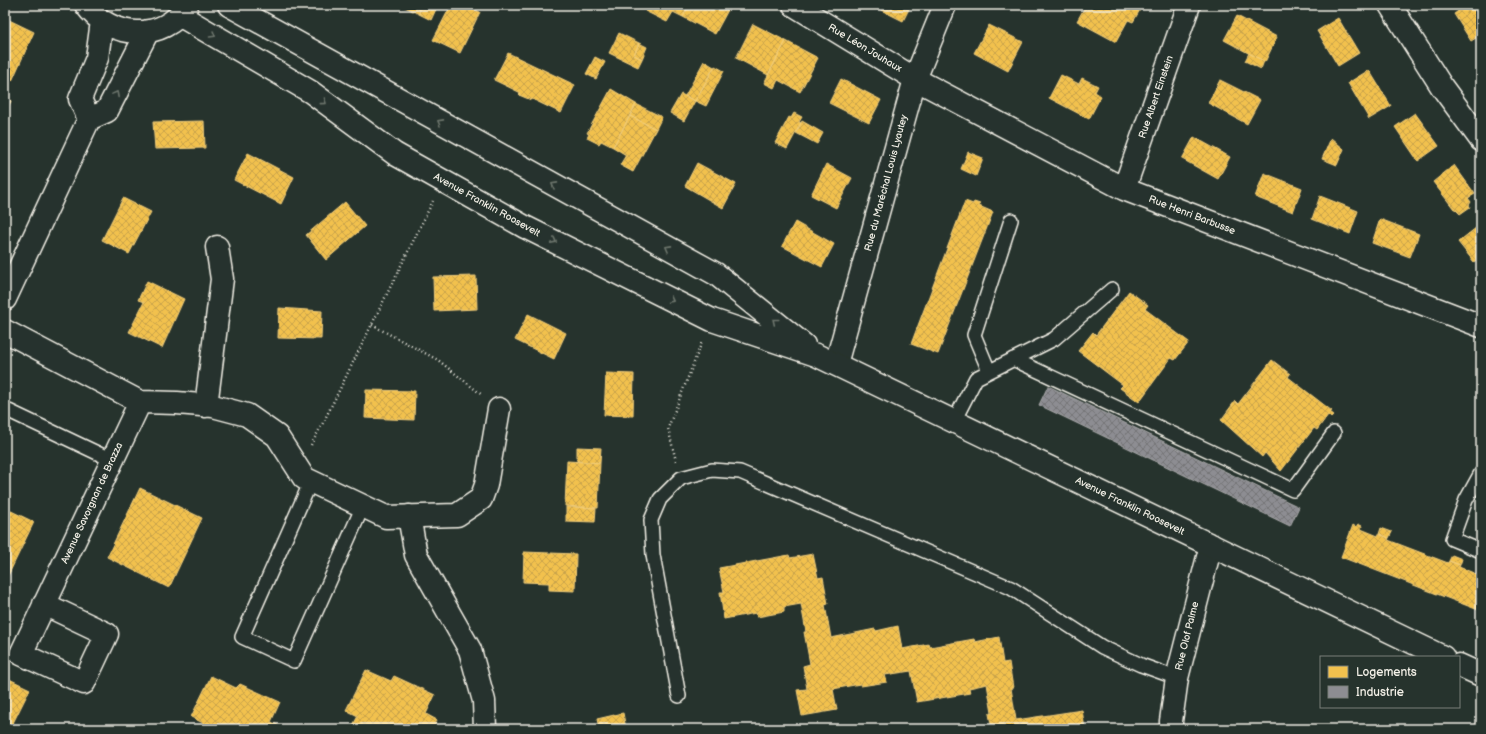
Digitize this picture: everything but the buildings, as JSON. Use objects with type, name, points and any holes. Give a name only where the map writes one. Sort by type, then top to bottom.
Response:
[{"type":"street","points":[[86,5],[102,22],[129,32],[148,31],[160,28],[183,10]]},
{"type":"street","name":"Avenue Franklin Roosevelt","points":[[229,5],[716,274],[816,355]]},
{"type":"street","name":"Rue Léon Jouhaux","points":[[794,5],[915,79]]},
{"type":"street","name":"Rue du Maréchal Louis Lyautey","points":[[836,364],[915,79],[945,5]]},
{"type":"street","name":"Rue Albert Einstein","points":[[1124,189],[1189,5]]},
{"type":"street","points":[[1390,5],[1442,87],[1481,140]]},
{"type":"street","name":"Avenue Franklin Roosevelt","points":[[183,10],[310,92],[396,154],[525,227],[712,320],[816,355],[836,364],[1441,656]]},
{"type":"street","points":[[89,119],[80,99],[97,58],[102,22]]},
{"type":"street","points":[[5,299],[89,119],[107,111],[148,31]]},
{"type":"street","name":"Rue Henri Barbusse","points":[[915,79],[1124,189],[1481,326]]},
{"type":"street","points":[[206,406],[222,279],[217,247]]},
{"type":"street","points":[[5,331],[140,402],[214,406],[247,415],[277,436],[304,475],[386,517],[457,515],[481,499],[486,485],[499,409]]},
{"type":"street","name":"Avenue Savorgnan de Brazza","points":[[44,604],[140,402]]},
{"type":"street","points":[[409,516],[416,555],[470,650],[484,701],[485,729]]},
{"type":"street","name":"Rue Olof Palme","points":[[1171,729],[1177,678],[1211,545]]},
{"type":"street","points":[[1460,665],[1481,675]]},
{"type":"lane","points":[[989,372],[974,335],[1011,220]]},
{"type":"lane","points":[[954,421],[976,378],[1054,339],[1112,289]]},
{"type":"lane","points":[[1013,359],[1293,490],[1334,433]]},
{"type":"lane","points":[[9,411],[112,460]]},
{"type":"lane","points":[[679,696],[653,555],[651,520],[660,499],[681,478],[712,470],[740,472],[1011,588],[1102,647],[1140,665],[1177,678]]},
{"type":"lane","points":[[1481,473],[1466,500],[1452,539],[1481,551]]},
{"type":"lane","points":[[304,475],[242,637],[294,661],[363,506]]},
{"type":"path","points":[[304,475],[324,421],[443,181]]},
{"type":"path","points":[[681,478],[668,428],[702,340],[712,320]]},
{"type":"path","points":[[372,325],[438,360],[499,409]]}]
